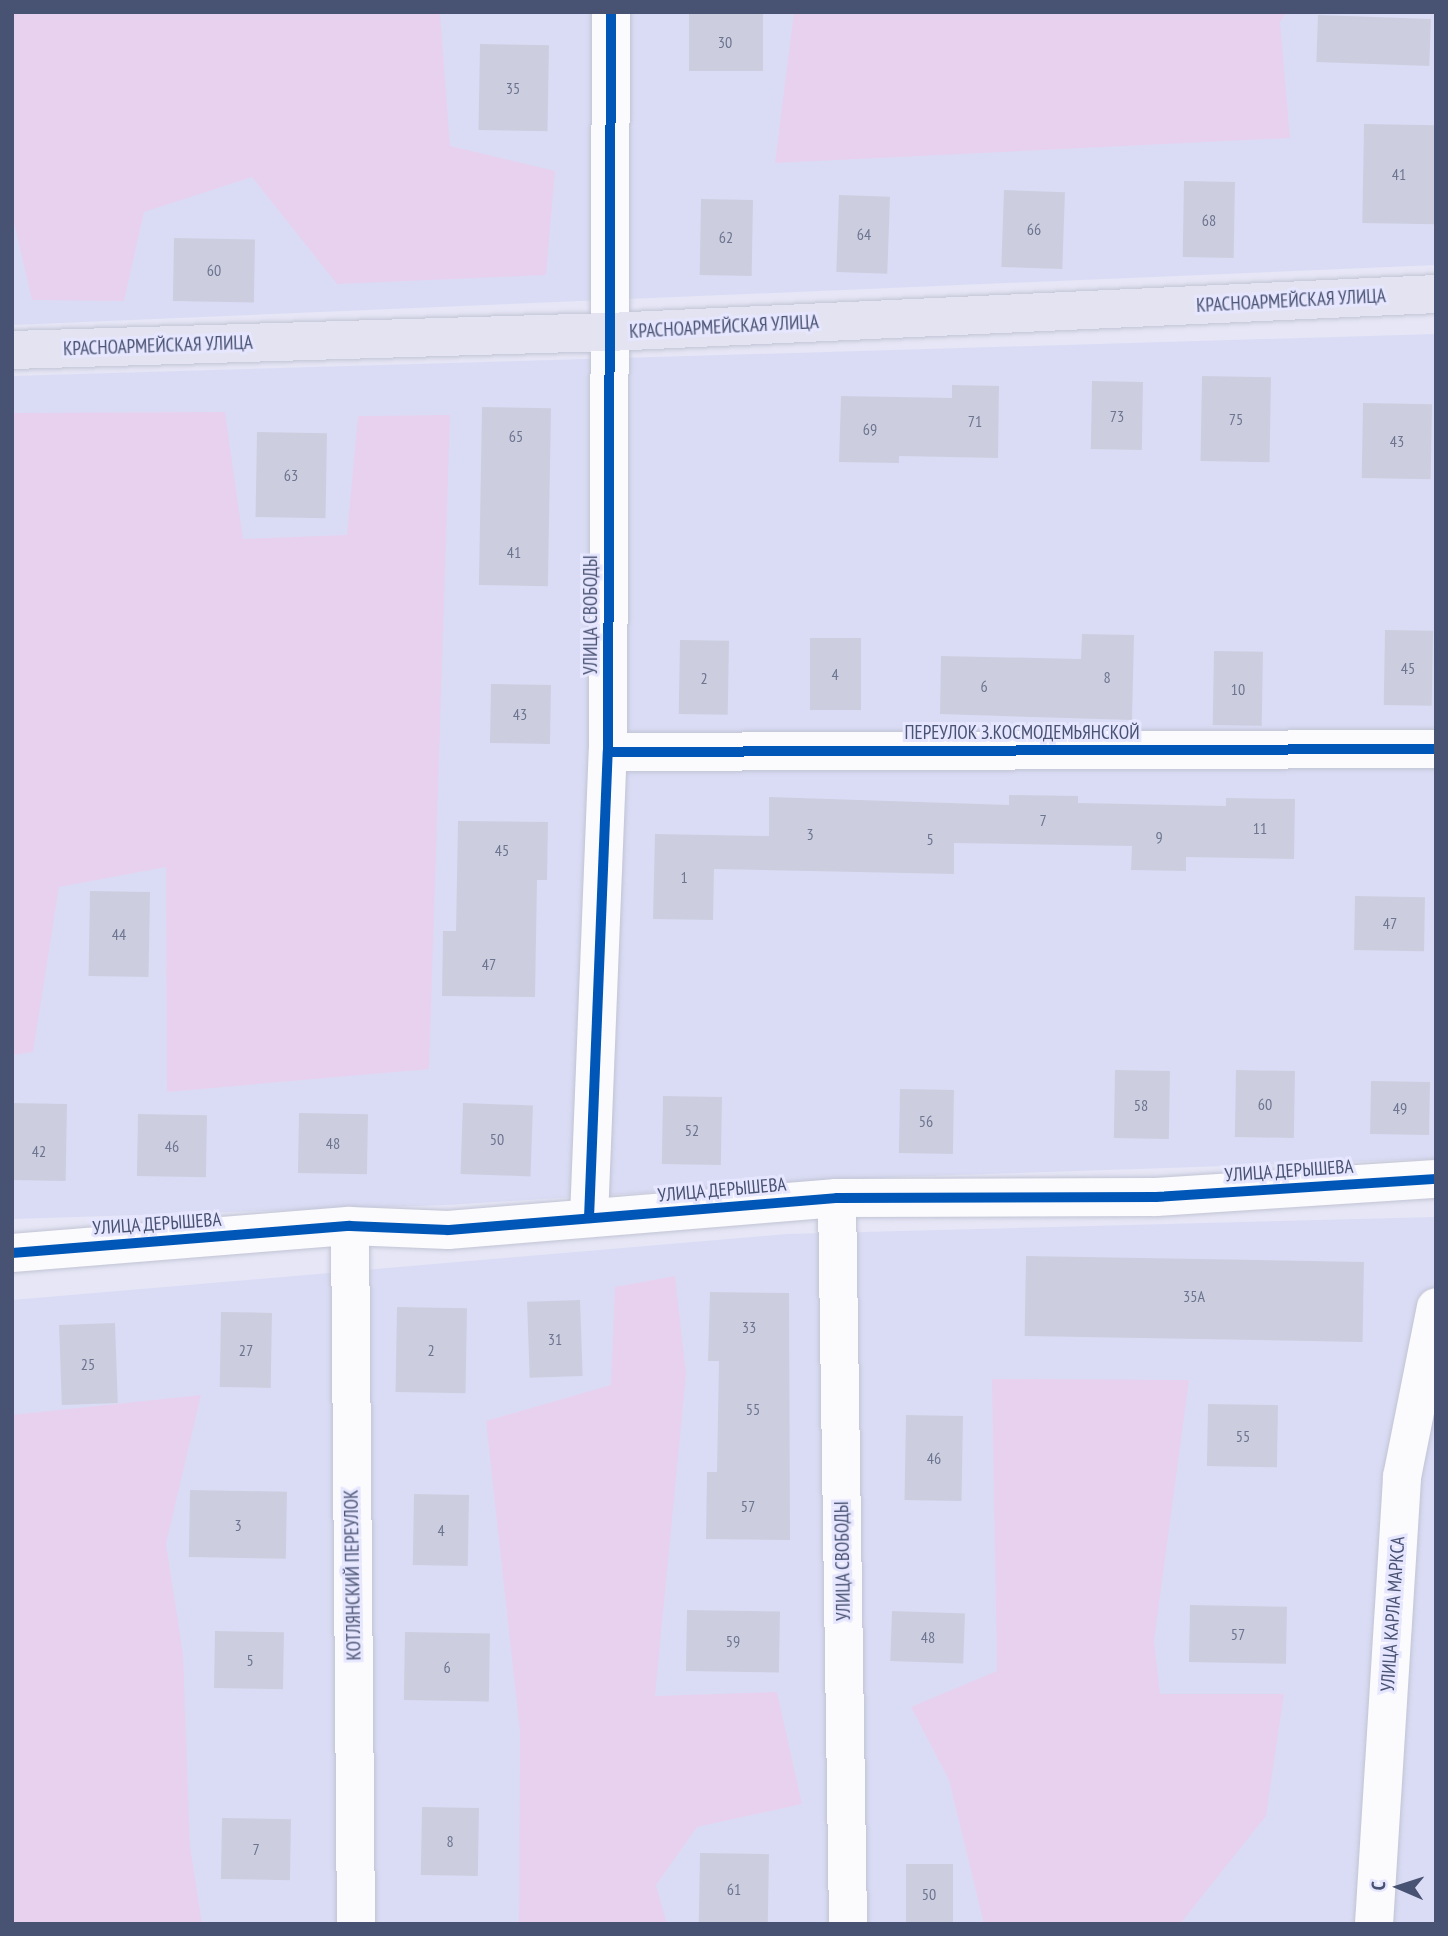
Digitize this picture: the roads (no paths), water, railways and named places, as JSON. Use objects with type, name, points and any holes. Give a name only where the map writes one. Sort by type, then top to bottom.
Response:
[{"type":"main road","name":"КРАСНОАРМЕЙСКАЯ УЛИЦА","points":[[12,350],[609,332],[1436,294]]},
{"type":"street","name":"УЛИЦА СВОБОДЫ","points":[[589,1218],[608,752],[611,12]]},
{"type":"street","name":"ПЕРЕУЛОК З.КОСМОДЕМЬЯНСКОЙ","points":[[608,752],[1436,749]]},
{"type":"street","name":"УЛИЦА ДЕРЫШЕВА","points":[[12,1252],[350,1226],[448,1230],[837,1198],[1156,1197],[1436,1179]]},
{"type":"street","name":"УЛИЦА СВОБОДЫ","points":[[837,1198],[848,1924]]},
{"type":"street","name":"КОТЛЯНСКИЙ ПЕРЕУЛОК","points":[[350,1226],[356,1924]]},
{"type":"street","name":"УЛИЦА КАРЛА МАРКСА","points":[[1374,1924],[1402,1477],[1436,1307]]}]
